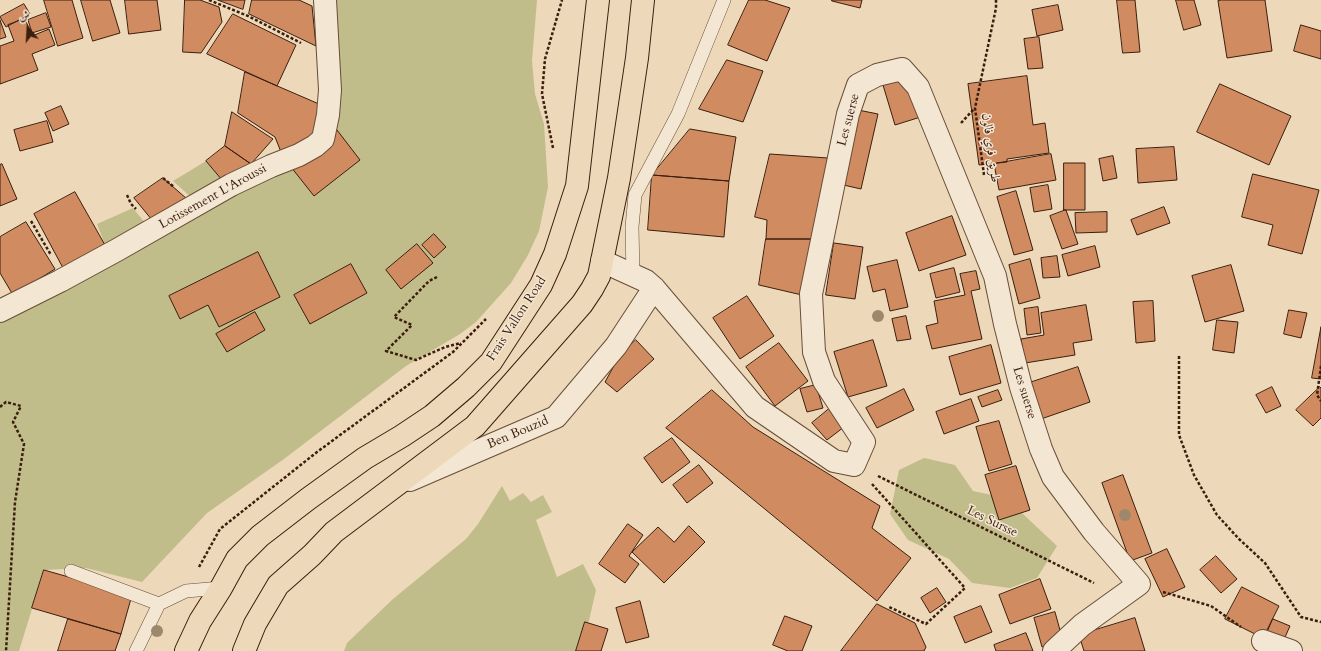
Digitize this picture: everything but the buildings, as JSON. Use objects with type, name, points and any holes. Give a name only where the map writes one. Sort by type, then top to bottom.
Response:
[{"type":"highway","name":"Frais Vallon Road","points":[[186,651],[200,621],[237,559],[260,536],[308,499],[365,458],[432,416],[466,387],[491,362],[541,285],[555,254],[577,186],[598,0]]},
{"type":"highway","points":[[244,651],[255,624],[278,585],[312,555],[334,532],[475,426],[582,304],[600,276],[619,178],[644,0]]},
{"type":"street","name":"Lotissement L'Aroussi","points":[[0,311],[65,278],[231,185],[271,166],[299,155],[315,146],[323,139],[328,115],[330,90],[325,0]]},
{"type":"street","name":"Les suerse","points":[[854,465],[864,442],[824,382],[814,352],[811,294],[848,114],[858,85],[877,75],[902,69],[918,87],[995,276],[1005,324],[1021,387],[1041,449],[1053,477],[1094,532],[1139,584]]},
{"type":"street","points":[[602,261],[632,276],[646,281],[654,288],[755,407],[834,461],[854,465]]},
{"type":"street","name":"Ben Bouzid","points":[[396,486],[556,417],[616,346],[654,288]]},
{"type":"street","points":[[1054,651],[1082,626],[1139,584]]},
{"type":"street","points":[[1263,641],[1291,651]]},
{"type":"lane","points":[[632,276],[632,227],[635,195],[678,114],[724,0]]},
{"type":"lane","points":[[71,571],[159,604]]},
{"type":"lane","points":[[136,651],[159,604],[186,591],[221,588]]},
{"type":"path","points":[[209,0],[248,16],[303,44]]},
{"type":"path","points":[[553,153],[553,146],[542,94],[545,59],[562,0]]},
{"type":"path","name":"طريق فري فالون","points":[[984,178],[975,108],[996,8],[996,0]]},
{"type":"path","points":[[32,221],[65,278]]},
{"type":"path","points":[[437,277],[428,281],[394,317],[412,325],[386,351],[416,360],[445,347],[462,343]]},
{"type":"path","points":[[186,591],[220,529],[317,452],[453,352],[487,317]]},
{"type":"path","points":[[1178,356],[1179,435],[1194,475],[1217,515],[1239,539],[1265,563],[1301,617],[1321,622]]},
{"type":"path","points":[[1321,366],[1316,395],[1321,401]]},
{"type":"path","points":[[0,408],[6,402],[21,406],[14,422],[24,444],[15,502],[6,651]]},
{"type":"path","points":[[854,465],[965,588],[926,624],[889,607]]},
{"type":"path","name":"Les Sursse","points":[[854,465],[1122,597]]},
{"type":"path","points":[[1139,584],[1211,606],[1263,641]]},
{"type":"shaded area","points":[[325,0],[537,0],[532,61],[535,94],[544,124],[548,187],[539,231],[528,255],[511,283],[476,322],[460,334],[406,366],[284,459],[207,513],[142,582],[86,568],[44,570],[19,651],[0,651],[0,311],[315,146]]},
{"type":"shaded area","points":[[206,161],[222,180],[192,198],[173,181]]},
{"type":"shaded area","points":[[133,208],[145,223],[105,245],[97,224]]},
{"type":"shaded area","points":[[924,458],[955,465],[973,491],[1006,498],[1057,546],[1037,578],[1010,588],[972,583],[949,559],[908,540],[890,514],[899,470]]},
{"type":"shaded area","points":[[502,486],[510,501],[523,493],[531,502],[543,495],[552,512],[536,520],[557,577],[583,564],[596,590],[582,651],[344,651],[347,643],[393,599],[466,539],[478,524]]}]
